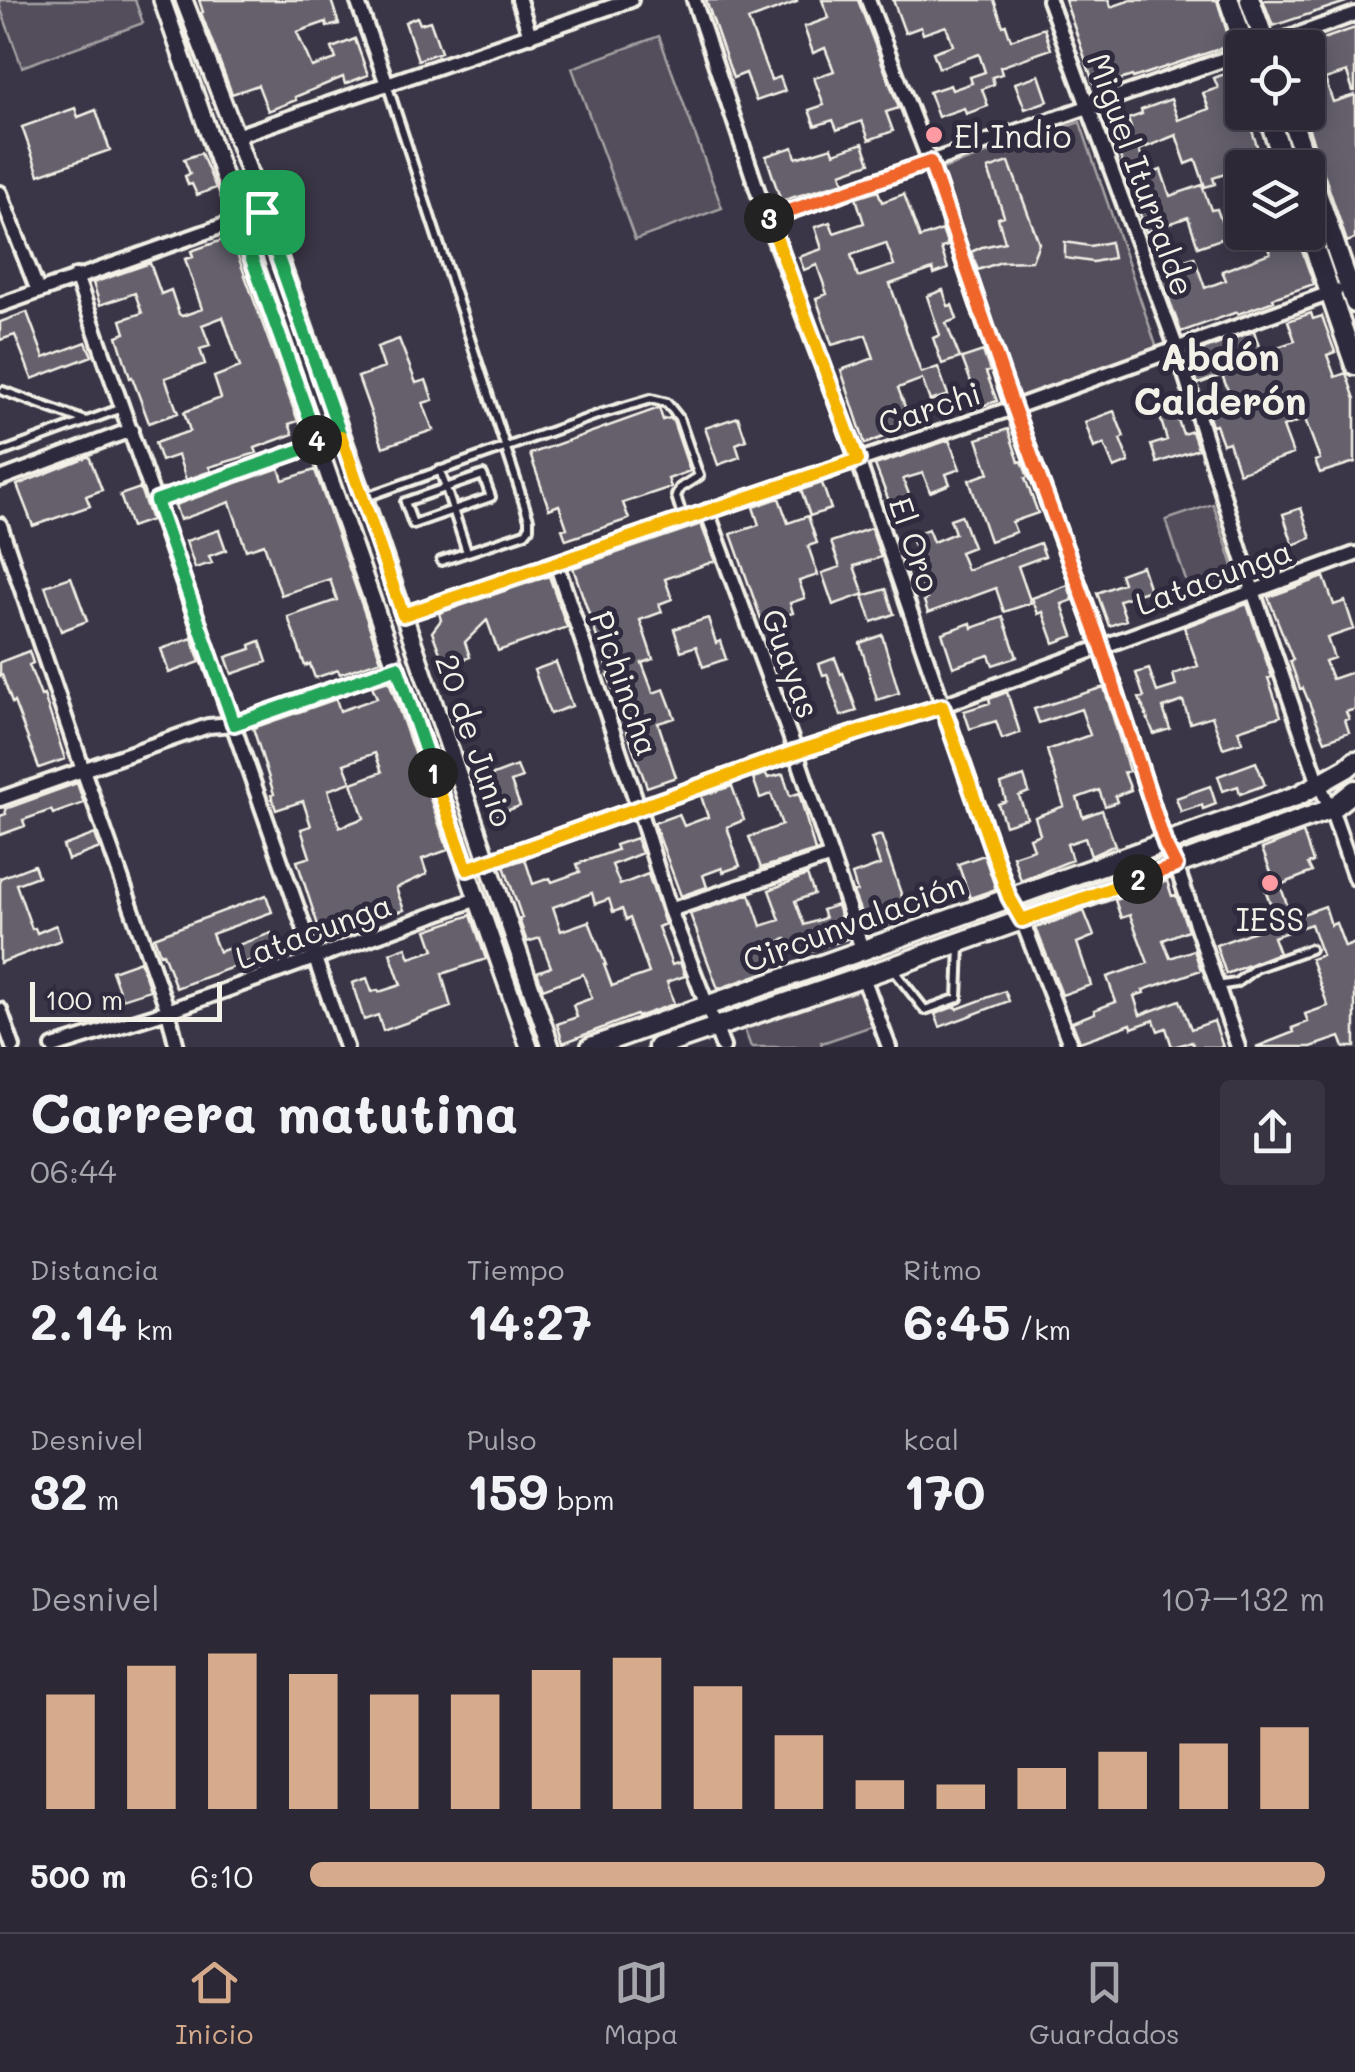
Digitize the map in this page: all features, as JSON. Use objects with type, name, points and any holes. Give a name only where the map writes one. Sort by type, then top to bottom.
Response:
[{"type":"main road","points":[[1229,0],[1238,30]]},
{"type":"main road","points":[[1250,0],[1259,30]]},
{"type":"main road","points":[[1296,130],[1352,283],[1355,303]]},
{"type":"main road","points":[[1315,250],[1355,364]]},
{"type":"main road","name":"Circunvalación","points":[[592,1047],[1299,794],[1355,761]]},
{"type":"main road","name":"Circunvalación","points":[[658,1047],[1331,809],[1355,790]]},
{"type":"street","name":"20 de Junio","points":[[162,0],[528,1047]]},
{"type":"street","name":"20 de Junio","points":[[184,0],[364,498],[551,1047]]},
{"type":"street","points":[[357,0],[387,84]]},
{"type":"street","points":[[519,0],[530,36]]},
{"type":"street","points":[[236,136],[631,0]]},
{"type":"street","name":"El Oro","points":[[694,0],[767,219],[858,460],[1009,897],[1022,920],[1071,1047]]},
{"type":"street","points":[[868,0],[930,162],[1238,1047]]},
{"type":"street","name":"Miguel Iturralde","points":[[1050,0],[1177,349],[1253,591],[1355,878]]},
{"type":"street","points":[[1311,30],[1355,14]]},
{"type":"street","points":[[767,219],[1225,57]]},
{"type":"street","points":[[0,193],[38,291]]},
{"type":"street","points":[[0,304],[262,212]]},
{"type":"street","points":[[76,276],[346,1047]]},
{"type":"street","name":"Carchi","points":[[403,615],[1014,408],[1352,283]]},
{"type":"street","points":[[0,479],[131,430]]},
{"type":"street","points":[[156,501],[341,436]]},
{"type":"street","name":"Guayas","points":[[707,511],[796,752],[862,949]]},
{"type":"street","points":[[0,525],[168,1011],[176,1047]]},
{"type":"street","name":"Latacunga","points":[[467,869],[638,806],[942,706],[1355,554]]},
{"type":"street","name":"Pichincha","points":[[556,563],[670,910],[724,1047]]},
{"type":"street","points":[[390,648],[412,640]]},
{"type":"street","points":[[0,799],[208,726],[234,724],[397,667]]},
{"type":"street","points":[[1331,809],[1355,801]]},
{"type":"street","points":[[670,910],[831,856]]},
{"type":"street","name":"Latacunga","points":[[52,1047],[168,1011],[477,900]]},
{"type":"street","points":[[863,976],[889,1047]]},
{"type":"street","points":[[0,1010],[13,1047]]},
{"type":"lane","points":[[387,84],[529,528],[525,533],[441,560]]},
{"type":"lane","points":[[3,391],[88,422]]},
{"type":"lane","points":[[364,498],[652,399],[666,403],[679,418],[699,476],[680,488],[676,496],[684,519]]},
{"type":"lane","points":[[0,453],[123,408]]},
{"type":"lane","points":[[440,470],[467,552]]},
{"type":"lane","points":[[483,475],[491,497],[413,524],[405,502],[446,488],[483,475]]},
{"type":"lane","points":[[891,967],[925,1010],[958,998],[960,942]]},
{"type":"lane","points":[[1217,986],[1236,984],[1256,968],[1310,949]]},
{"type":"shaded area","points":[[0,0],[135,0],[143,23],[22,67]]},
{"type":"shaded area","points":[[659,36],[722,208],[635,240],[572,68]]},
{"type":"shaded area","points":[[1080,122],[1158,351],[1018,399],[939,170]]},
{"type":"shaded area","points":[[1213,504],[1236,575],[1189,590],[1166,520]]},
{"type":"shaded area","points":[[860,989],[872,1026],[821,1041],[822,1047],[751,1047],[744,1028]]},
{"type":"building","points":[[199,0],[331,0],[339,24],[327,27],[326,22],[297,32],[312,67],[336,59],[332,48],[355,39],[368,75],[345,84],[343,77],[268,111],[258,85],[232,94]]},
{"type":"building","points":[[706,0],[797,0],[748,20],[771,80],[780,77],[785,91],[756,101],[746,73],[733,78]]},
{"type":"building","points":[[822,0],[858,0],[899,108],[886,112],[893,131],[869,140],[862,121],[837,130],[833,120],[815,126],[809,110],[824,105],[814,78],[834,71],[825,48],[813,53],[804,27],[829,18]]},
{"type":"building","points":[[893,0],[994,0],[1011,40],[1044,28],[1051,49],[1000,67],[1002,74],[992,77],[994,84],[982,89],[988,106],[966,114],[964,108],[938,117],[929,92],[972,83],[970,77],[985,72],[979,54],[939,68],[933,52],[953,45],[946,26],[923,34],[921,27],[905,33]]},
{"type":"building","points":[[1065,0],[1109,0],[1111,7],[1131,0],[1217,0],[1226,30],[1225,47],[1095,88]]},
{"type":"building","points":[[1263,0],[1345,0],[1346,2],[1273,26]]},
{"type":"building","points":[[417,17],[420,24],[430,21],[441,52],[418,60],[405,22]]},
{"type":"building","points":[[1355,28],[1355,91],[1347,72],[1325,79],[1325,38]]},
{"type":"building","points":[[1225,74],[1225,130],[1252,130],[1258,150],[1225,150],[1225,174],[1213,178],[1215,184],[1205,187],[1196,160],[1186,164],[1176,135],[1139,150],[1148,175],[1161,170],[1170,196],[1202,185],[1211,210],[1217,209],[1225,238],[1198,247],[1188,217],[1146,232],[1138,208],[1144,206],[1131,171],[1126,173],[1112,134],[1131,128],[1128,119],[1142,114],[1141,110],[1171,99],[1178,120],[1209,109],[1203,93],[1218,88],[1214,78]]},
{"type":"building","points":[[1039,75],[1048,101],[1025,109],[1015,83]]},
{"type":"building","points":[[1325,79],[1333,102],[1355,95],[1355,239],[1347,242],[1325,177],[1325,150],[1316,150],[1309,130],[1325,130]]},
{"type":"building","points":[[75,108],[78,117],[96,110],[110,150],[39,175],[22,127]]},
{"type":"building","points":[[863,143],[870,163],[841,173],[844,182],[781,201],[766,156],[793,147],[796,158],[832,147],[834,153]]},
{"type":"building","points":[[201,153],[216,188],[197,195],[192,184],[188,185],[185,176],[190,174],[184,159]]},
{"type":"building","points":[[1009,162],[1039,243],[1032,261],[1001,262],[978,270],[971,252],[1005,242],[998,218],[1004,216],[988,169]]},
{"type":"building","points":[[878,191],[882,202],[904,194],[920,238],[942,230],[948,246],[941,248],[948,269],[934,274],[933,269],[890,284],[921,373],[938,367],[948,395],[930,401],[922,379],[898,388],[912,426],[865,444],[841,370],[874,358],[866,335],[832,345],[816,298],[827,294],[817,265],[804,270],[799,257],[822,249],[815,227],[830,222],[834,233],[864,223],[856,198]],"holes":[[[886,243],[894,265],[858,277],[851,255]]]},
{"type":"building","points":[[231,237],[298,421],[289,424],[293,434],[255,448],[257,453],[209,467],[211,471],[186,480],[178,455],[161,461],[155,443],[190,431],[184,412],[221,398],[214,377],[240,367],[223,317],[202,325],[210,346],[200,349],[205,364],[165,378],[178,413],[149,423],[117,336],[125,333],[121,320],[142,313],[135,293],[100,305],[93,283],[150,263],[161,294],[171,290],[182,316],[202,309],[185,259],[193,257],[191,251]]},
{"type":"building","points":[[1065,242],[1090,246],[1110,242],[1113,258],[1093,262],[1065,258]]},
{"type":"building","points":[[1269,250],[1302,250],[1314,284],[1181,332],[1158,269],[1194,257],[1205,288],[1226,280],[1222,271],[1270,253]]},
{"type":"building","points":[[943,290],[957,319],[946,323],[960,358],[942,364],[933,338],[940,335],[927,296]]},
{"type":"building","points":[[27,312],[44,358],[86,342],[92,356],[32,379],[15,335],[0,340],[0,322]]},
{"type":"building","points":[[1311,313],[1313,319],[1322,316],[1335,352],[1327,355],[1335,377],[1346,373],[1355,399],[1355,462],[1320,473],[1315,461],[1320,459],[1305,419],[1283,427],[1293,454],[1239,473],[1229,442],[1223,444],[1204,402],[1229,393],[1222,375],[1198,384],[1189,355],[1254,331],[1261,353],[1295,341],[1288,321]]},
{"type":"building","points":[[399,339],[416,383],[426,380],[433,400],[423,403],[433,430],[383,447],[358,377],[384,368],[377,347]]},
{"type":"building","points":[[983,351],[997,401],[973,409],[967,392],[974,390],[962,358]]},
{"type":"building","points":[[659,408],[663,420],[673,421],[690,471],[668,479],[671,487],[623,503],[629,519],[566,540],[562,529],[567,528],[559,505],[549,509],[530,454]]},
{"type":"building","points":[[1114,411],[1129,462],[1114,468],[1104,444],[1094,448],[1085,422]]},
{"type":"building","points":[[1175,412],[1183,434],[1192,431],[1198,449],[1157,463],[1151,445],[1167,440],[1160,417]]},
{"type":"building","points":[[738,417],[746,440],[736,444],[740,457],[718,465],[705,428]]},
{"type":"building","points":[[1008,429],[1038,513],[1012,522],[1016,532],[990,541],[969,480],[989,473],[977,439]]},
{"type":"building","points":[[949,440],[960,469],[946,474],[950,484],[930,492],[923,473],[903,479],[912,502],[892,509],[875,465]]},
{"type":"building","points":[[89,456],[102,490],[86,496],[90,506],[33,526],[17,485]]},
{"type":"building","points":[[279,468],[283,480],[315,470],[381,660],[315,678],[310,664],[305,666],[288,617],[337,600],[330,579],[281,595],[264,544],[246,550],[230,502],[180,520],[175,505]]},
{"type":"building","points":[[822,483],[831,509],[810,516],[801,490]]},
{"type":"building","points":[[140,488],[151,520],[131,527],[120,495]]},
{"type":"building","points":[[779,498],[788,523],[808,516],[817,543],[808,546],[818,575],[799,581],[805,598],[790,603],[793,613],[773,619],[777,630],[766,633],[731,534],[759,525],[753,507]]},
{"type":"building","points":[[1301,508],[1311,538],[1293,545],[1283,514]]},
{"type":"building","points":[[961,515],[973,547],[960,552],[967,570],[1040,543],[1045,556],[1018,566],[1031,603],[1004,612],[996,588],[928,613],[924,601],[927,599],[913,563],[920,561],[910,536],[928,529],[933,542],[955,533],[950,519]]},
{"type":"building","points":[[701,524],[715,561],[665,579],[672,599],[659,604],[662,612],[640,620],[653,659],[642,663],[653,693],[664,689],[675,718],[658,723],[676,777],[647,787],[573,568]]},
{"type":"building","points":[[871,528],[881,557],[854,566],[864,594],[833,605],[822,573],[840,567],[831,542]]},
{"type":"building","points":[[219,530],[226,550],[209,556],[212,563],[195,568],[186,541]]},
{"type":"building","points":[[1142,566],[1150,590],[1119,600],[1126,620],[1109,626],[1097,593],[1123,583],[1120,574]]},
{"type":"building","points":[[549,576],[567,627],[498,651],[487,620],[465,642],[470,657],[445,666],[432,632],[441,620],[439,613]]},
{"type":"building","points":[[71,577],[87,621],[61,631],[45,586]]},
{"type":"building","points":[[1324,577],[1334,605],[1345,601],[1354,629],[1327,638],[1334,658],[1325,661],[1332,679],[1355,671],[1355,709],[1346,712],[1349,719],[1345,720],[1349,732],[1325,741],[1303,688],[1300,689],[1268,597]]},
{"type":"building","points":[[1068,585],[1073,600],[1062,604],[1073,636],[1054,643],[1043,612],[1038,614],[1032,598]]},
{"type":"building","points":[[886,589],[894,614],[872,622],[863,596]]},
{"type":"building","points":[[1247,604],[1281,716],[1238,730],[1242,742],[1223,748],[1212,716],[1190,723],[1183,701],[1163,708],[1170,729],[1154,734],[1139,698],[1144,697],[1136,673],[1149,669],[1157,692],[1176,686],[1173,674],[1198,666],[1184,627]]},
{"type":"building","points":[[1003,617],[1017,657],[993,665],[989,655],[953,667],[942,633]]},
{"type":"building","points":[[708,618],[726,659],[703,667],[696,646],[681,651],[674,629]]},
{"type":"building","points":[[882,635],[899,693],[877,700],[860,643]]},
{"type":"building","points":[[192,638],[200,662],[169,673],[161,649]]},
{"type":"building","points":[[260,641],[267,662],[232,674],[226,657],[251,649],[250,645]]},
{"type":"building","points":[[29,651],[33,663],[29,665],[41,696],[44,695],[65,759],[39,768],[0,676],[0,662]]},
{"type":"building","points":[[835,658],[857,711],[841,716],[827,674],[823,675],[819,664]]},
{"type":"building","points":[[556,662],[572,706],[550,714],[534,670]]},
{"type":"building","points":[[389,681],[448,850],[422,859],[427,874],[396,888],[404,910],[322,938],[297,861],[310,857],[301,829],[311,826],[303,801],[276,810],[253,728],[336,699],[340,711],[377,698],[372,686]],"holes":[[[375,753],[382,772],[352,783],[364,818],[340,827],[328,790],[351,782],[344,764]]]},
{"type":"building","points":[[1104,687],[1131,790],[1115,796],[1117,802],[1105,806],[1099,790],[1077,798],[1083,817],[1102,810],[1115,845],[1091,856],[1085,838],[1067,844],[1072,860],[1021,881],[1013,856],[1034,849],[1030,838],[1040,834],[1035,817],[1064,806],[1047,750],[1090,735],[1081,709],[1039,723],[1034,709]]},
{"type":"building","points":[[1007,692],[1020,733],[1002,739],[996,721],[970,729],[964,711],[990,703],[989,699]]},
{"type":"building","points":[[1256,762],[1265,785],[1240,794],[1238,786],[1223,791],[1218,776]]},
{"type":"building","points":[[517,766],[522,778],[511,782],[520,806],[494,815],[480,780]]},
{"type":"building","points":[[766,774],[768,778],[783,774],[790,796],[799,793],[815,851],[761,868],[749,837],[782,825],[771,794],[760,798],[753,778]]},
{"type":"building","points":[[1024,776],[1029,792],[1019,796],[1027,818],[1005,825],[998,804],[1006,801],[1001,784]]},
{"type":"building","points":[[77,783],[84,803],[23,820],[25,826],[0,835],[0,816],[6,814],[5,809]]},
{"type":"building","points":[[732,786],[744,820],[727,827],[740,866],[703,875],[707,887],[681,896],[654,823],[679,814],[684,826],[708,817],[701,796]]},
{"type":"building","points":[[1210,786],[1216,804],[1181,812],[1176,798]]},
{"type":"building","points":[[1303,833],[1313,862],[1308,864],[1312,872],[1280,885],[1292,918],[1325,906],[1345,947],[1355,943],[1355,1047],[1344,1047],[1340,1037],[1311,1047],[1256,1047],[1294,1032],[1292,1028],[1308,1022],[1305,1014],[1328,1006],[1311,959],[1322,955],[1311,924],[1273,937],[1279,953],[1226,974],[1216,945],[1277,923],[1265,889],[1276,885],[1262,849]]},
{"type":"building","points":[[95,834],[100,848],[68,860],[63,846]]},
{"type":"building","points":[[881,835],[909,917],[871,931],[853,892],[857,891],[852,875],[880,865],[871,838]]},
{"type":"building","points":[[636,838],[642,853],[612,865],[620,885],[648,874],[665,924],[658,927],[672,965],[680,962],[685,976],[667,982],[674,1004],[563,1043],[557,1024],[577,1017],[573,1005],[592,998],[583,974],[543,989],[537,972],[551,967],[540,938],[527,942],[504,866],[525,859],[533,884],[550,878],[552,882],[580,872],[577,864],[617,850],[615,845]],"holes":[[[592,893],[595,904],[609,899],[613,912],[622,909],[626,920],[630,918],[649,973],[612,986],[589,921],[561,931],[553,907]]]},
{"type":"building","points":[[984,855],[996,889],[970,898],[958,864]]},
{"type":"building","points":[[34,865],[38,876],[16,884],[32,929],[37,933],[56,925],[61,940],[0,963],[0,878]]},
{"type":"building","points":[[807,875],[814,894],[795,901],[804,925],[825,918],[822,910],[837,905],[847,939],[792,954],[786,939],[766,946],[774,969],[718,989],[690,914],[750,894],[761,926],[780,920],[769,890]]},
{"type":"building","points":[[1167,881],[1188,930],[1163,940],[1170,958],[1194,950],[1201,970],[1134,996],[1140,1015],[1180,1000],[1191,1029],[1214,1021],[1223,1047],[1194,1047],[1192,1042],[1172,1047],[1166,1028],[1158,1031],[1154,1020],[1080,1042],[1072,1022],[1116,1002],[1107,977],[1148,963],[1130,915],[1121,918],[1115,900]]},
{"type":"building","points":[[266,895],[272,912],[212,934],[219,952],[271,933],[277,951],[176,988],[154,937]]},
{"type":"building","points":[[1084,911],[1094,936],[1077,943],[1091,985],[1062,995],[1036,928]]},
{"type":"building","points":[[471,915],[486,959],[442,974],[451,1007],[383,1031],[378,1015],[364,1020],[352,983],[367,978],[372,992],[401,985],[390,953],[406,947],[410,958],[434,950],[427,930]]},
{"type":"building","points":[[140,961],[150,990],[122,999],[112,971]]},
{"type":"building","points":[[1005,991],[1009,1001],[940,1027],[935,1014]]},
{"type":"place","name":"El Indio","points":[[934,135]]},
{"type":"place","name":"IESS","points":[[1270,883]]},
{"type":"district","name":"Abdón Calderón","points":[[1220,378]]},
{"type":"route","points":[[262,212],[238,220],[318,445],[341,436],[403,615],[858,460],[767,219],[930,162],[1101,646],[1165,844],[1176,866],[1022,920],[1009,897],[942,706],[638,806],[467,869],[397,667],[234,724],[156,501],[318,445],[341,436],[262,212]]}]
